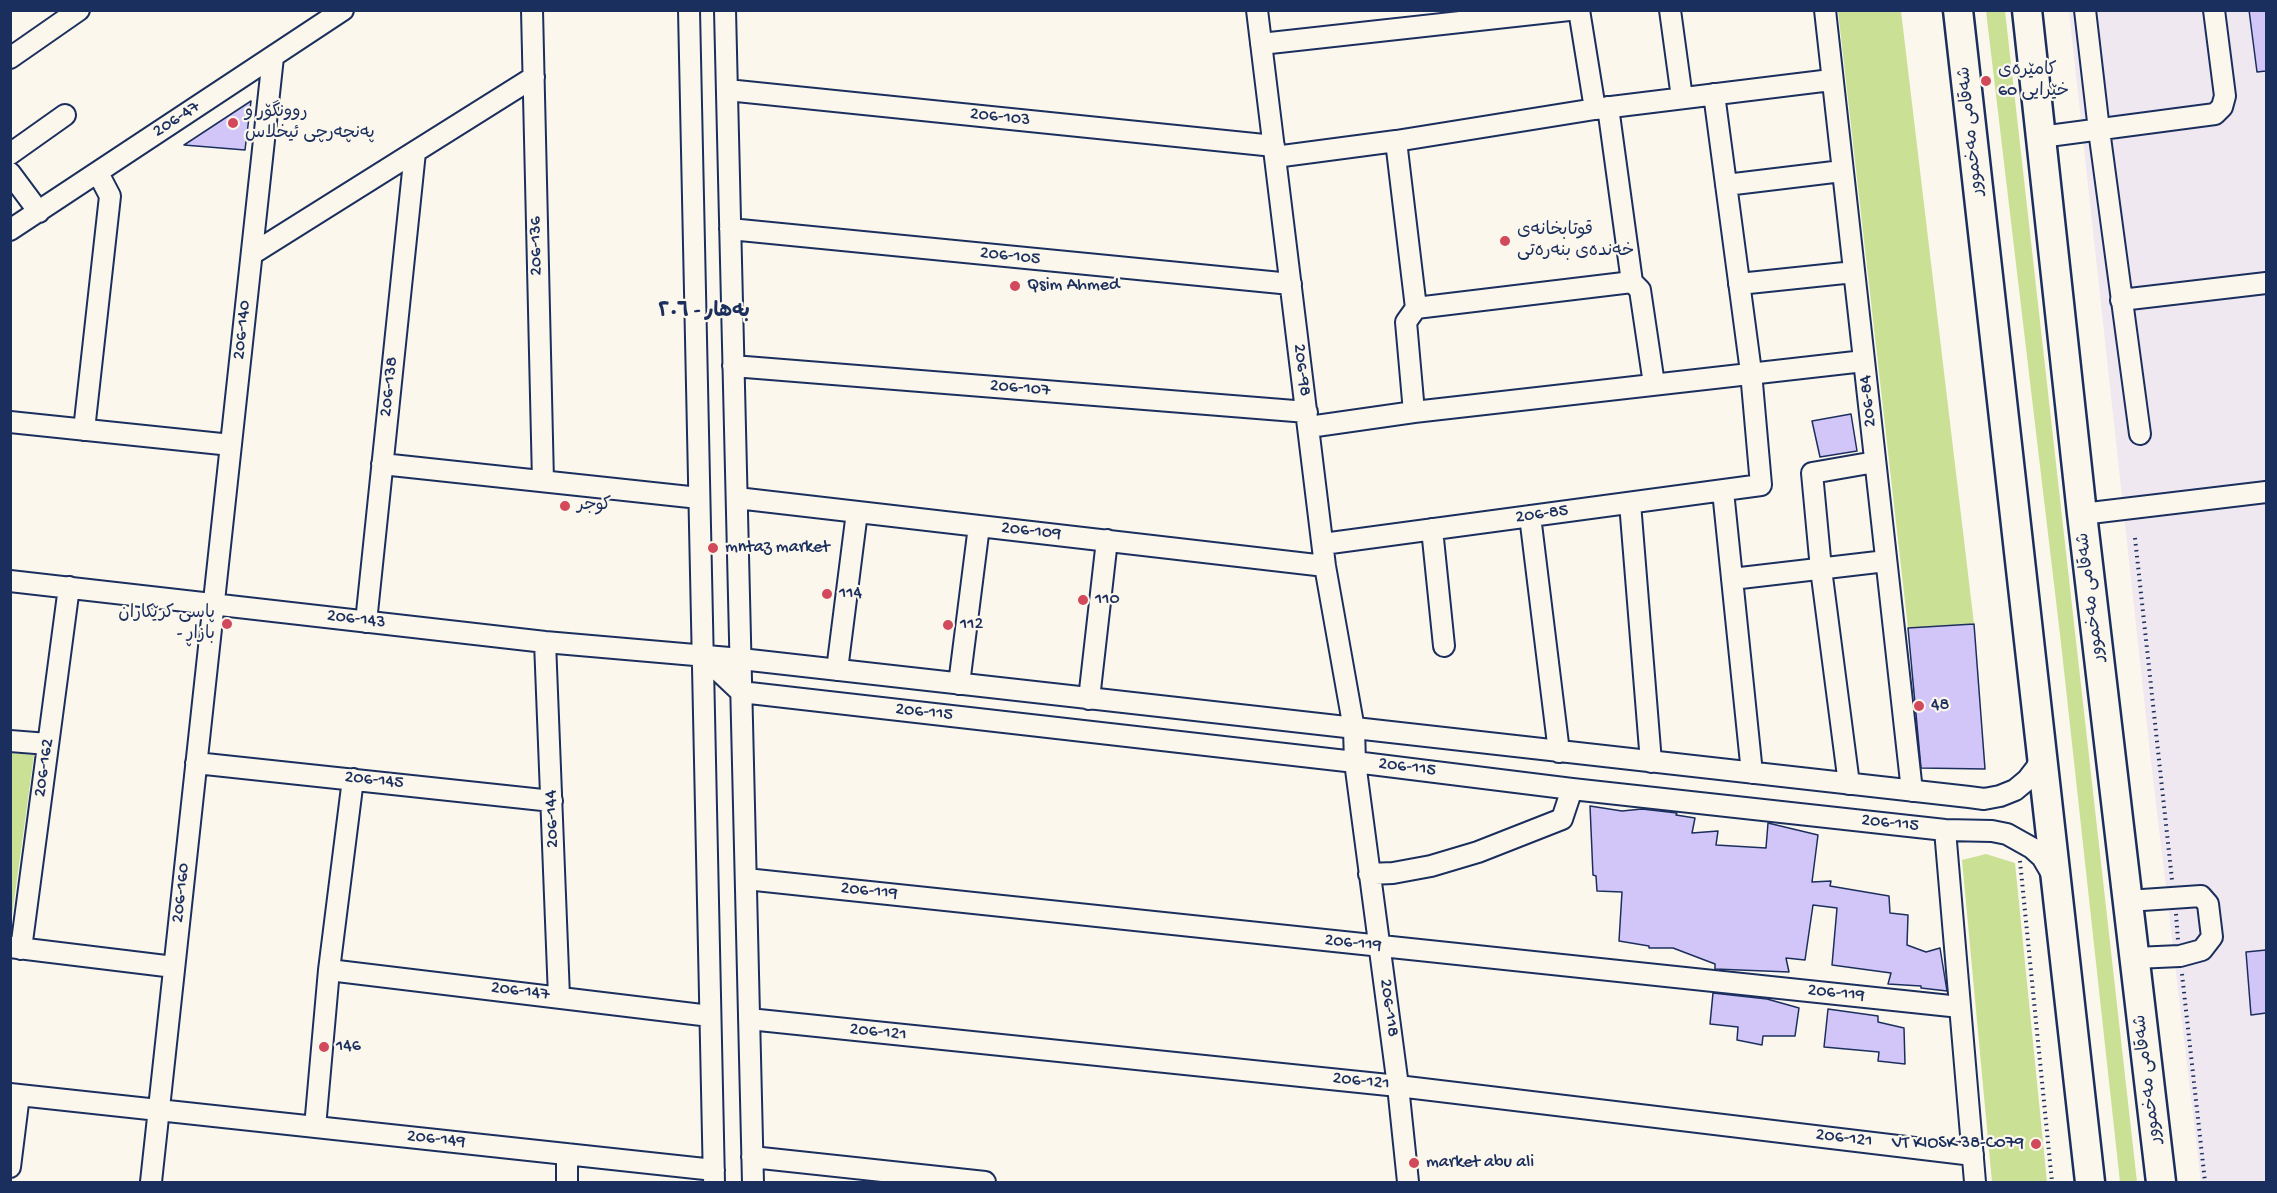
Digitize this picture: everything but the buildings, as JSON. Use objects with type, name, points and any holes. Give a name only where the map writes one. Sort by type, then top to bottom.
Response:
[{"type":"highway","name":"شەقامی مەخموور","points":[[1958,10],[2090,1182]]},
{"type":"highway","name":"شەقامی مەخموور","points":[[2027,10],[2082,514],[2161,1182]]},
{"type":"street","points":[[10,58],[79,10]]},
{"type":"street","name":"206-47","points":[[10,230],[344,10]]},
{"type":"street","name":"206-136","points":[[532,10],[543,481]]},
{"type":"street","points":[[689,10],[714,1176]]},
{"type":"street","points":[[725,10],[753,1182]]},
{"type":"street","name":"206-98","points":[[1257,10],[1325,566],[1354,729],[1355,762]]},
{"type":"street","points":[[1261,44],[1480,16],[1569,10]]},
{"type":"street","points":[[1579,10],[1601,108],[1632,282],[1640,290],[1654,384]]},
{"type":"street","points":[[1670,10],[1682,98]]},
{"type":"street","name":"206-84","points":[[1825,10],[1912,791]]},
{"type":"street","points":[[2085,10],[2098,130],[2140,434]]},
{"type":"street","points":[[2041,137],[2215,114],[2223,106],[2224,96],[2214,10]]},
{"type":"street","name":"206-140","points":[[213,604],[273,57]]},
{"type":"street","points":[[252,254],[534,77]]},
{"type":"street","name":"206-103","points":[[727,90],[1274,151],[1396,141],[1601,108],[1831,80]]},
{"type":"street","points":[[1714,94],[1751,372]]},
{"type":"street","points":[[10,154],[65,116]]},
{"type":"street","points":[[1396,141],[1416,308],[1406,322],[1414,412]]},
{"type":"street","name":"206-138","points":[[366,622],[415,152]]},
{"type":"street","points":[[1726,185],[1842,171]]},
{"type":"street","points":[[10,173],[39,212]]},
{"type":"street","points":[[84,430],[110,196],[98,173]]},
{"type":"street","name":"206-105","points":[[730,229],[1291,284]]},
{"type":"street","points":[[1739,284],[1854,272]]},
{"type":"street","points":[[1416,308],[1632,282]]},
{"type":"street","points":[[2121,300],[2266,284]]},
{"type":"street","name":"206-107","points":[[733,366],[1308,420],[1414,412],[1864,361]]},
{"type":"street","name":"206-85","points":[[1323,544],[1761,485],[1751,372]]},
{"type":"street","points":[[10,422],[231,445]]},
{"type":"street","points":[[1849,784],[1821,568],[1812,473],[1875,462]]},
{"type":"street","points":[[382,464],[699,498]]},
{"type":"street","points":[[1723,491],[1752,774]]},
{"type":"street","points":[[2082,514],[2266,492]]},
{"type":"street","name":"206-109","points":[[737,498],[1325,566]]},
{"type":"street","points":[[1630,503],[1651,762]]},
{"type":"street","points":[[837,670],[857,512]]},
{"type":"street","points":[[1530,516],[1559,752]]},
{"type":"street","points":[[959,684],[979,526]]},
{"type":"street","points":[[1432,529],[1444,646]]},
{"type":"street","points":[[1089,699],[1107,540]]},
{"type":"street","points":[[1732,579],[1887,561]]},
{"type":"street","name":"206-143","points":[[10,581],[545,642],[741,659]]},
{"type":"street","name":"206-162","points":[[16,948],[48,744],[69,587]]},
{"type":"street","name":"206-160","points":[[151,1182],[213,604]]},
{"type":"street","name":"206-144","points":[[545,642],[560,997]]},
{"type":"street","points":[[703,656],[741,692]]},
{"type":"street","name":"206-115","points":[[741,659],[1984,799],[2015,790],[2037,767],[2042,753]]},
{"type":"street","name":"206-115","points":[[741,692],[1572,789],[1945,830],[2007,834],[2032,848],[2042,857],[2054,878]]},
{"type":"street","points":[[10,741],[48,744]]},
{"type":"street","name":"206-118","points":[[1355,762],[1398,1086],[1408,1182]]},
{"type":"street","name":"206-145","points":[[196,763],[552,801]]},
{"type":"street","points":[[315,1127],[329,970],[352,779]]},
{"type":"street","points":[[1369,874],[1393,873],[1431,866],[1478,852],[1562,819],[1572,789]]},
{"type":"street","points":[[1984,799],[1985,831]]},
{"type":"street","points":[[1945,830],[1975,1182]]},
{"type":"street","name":"206-119","points":[[746,879],[1960,1007]]},
{"type":"street","points":[[2128,901],[2201,896],[2208,904],[2210,915],[2212,937],[2202,950],[2180,956],[2135,958]]},
{"type":"street","points":[[16,948],[174,967]]},
{"type":"street","name":"206-147","points":[[329,970],[710,1016]]},
{"type":"street","name":"206-121","points":[[749,1019],[1398,1086],[1972,1155]]},
{"type":"street","points":[[10,1167],[15,1095]]},
{"type":"street","name":"206-149","points":[[15,1095],[567,1154],[714,1176]]},
{"type":"street","points":[[567,1154],[567,1182]]},
{"type":"street","points":[[752,1157],[985,1182]]},
{"type":"path","points":[[2135,538],[2205,1182]]},
{"type":"path","points":[[2019,857],[2052,1182]]},
{"type":"shaded area","points":[[2069,11],[2266,11],[2266,1182],[2201,1182],[2150,753]]},
{"type":"green space","points":[[1838,11],[1901,11],[1974,624],[1908,628]]},
{"type":"green space","points":[[1986,11],[2005,11],[2137,1182],[2120,1182],[2061,643]]},
{"type":"green space","points":[[10,753],[34,755],[11,923]]},
{"type":"green space","points":[[1986,854],[2015,863],[2047,1182],[1992,1182],[1962,860]]},
{"type":"place","name":"کامێرەی خێرایی 60","points":[[1986,81]]},
{"type":"place","name":"روونگۆر و په‌نچه‌رچی ئیخلاس","points":[[233,123]]},
{"type":"place","name":"قوتابخانەی خەندەی بنەرەتی","points":[[1505,241]]},
{"type":"place","name":"Qsim Ahmed","points":[[1015,286]]},
{"type":"place","name":"كوجر","points":[[565,506]]},
{"type":"place","name":"mntaz market","points":[[713,548]]},
{"type":"place","name":"114","points":[[827,594]]},
{"type":"place","name":"110","points":[[1083,600]]},
{"type":"place","name":"پاسی کرێکاران - بازاڕ","points":[[227,624]]},
{"type":"place","name":"112","points":[[948,625]]},
{"type":"place","name":"48","points":[[1919,706]]},
{"type":"place","name":"146","points":[[324,1047]]},
{"type":"place","name":"VT KIOSK 38-C079","points":[[2036,1144]]},
{"type":"place","name":"market abu ali","points":[[1414,1163]]},
{"type":"district","name":"بەهار - ٢٠٦","points":[[704,313]]}]
